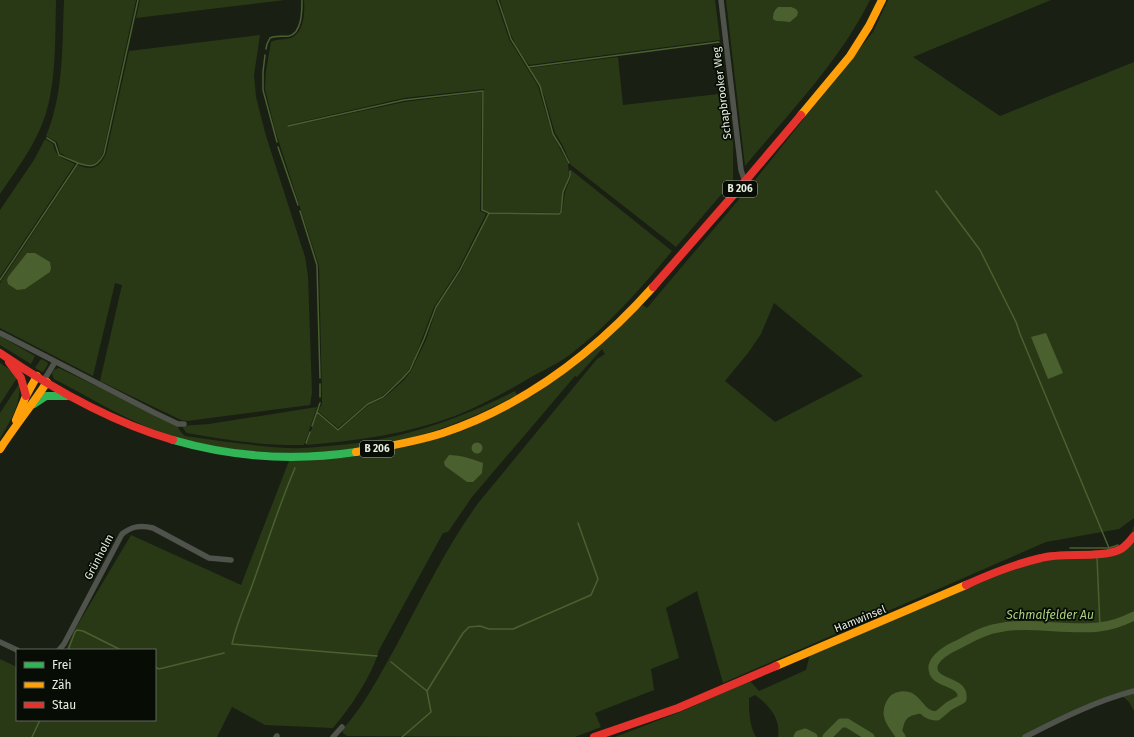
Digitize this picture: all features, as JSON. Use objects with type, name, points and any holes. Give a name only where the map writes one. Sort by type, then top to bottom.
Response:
[{"type":"main road","name":"B 206","points":[[3,355],[70,396],[129,424],[160,436],[213,449],[272,456],[347,454],[407,443],[437,435],[458,427],[503,407],[552,380],[610,333],[639,304],[745,182],[846,60],[867,30],[882,0]]},
{"type":"main road","points":[[3,355],[21,378],[26,396]]},
{"type":"main road","points":[[15,426],[26,396],[43,380]]},
{"type":"main road","points":[[1,447],[30,407],[43,380]]},
{"type":"main road","points":[[30,407],[46,396],[70,396]]},
{"type":"main road","name":"Hamwinsel","points":[[594,737],[678,708],[1003,569],[1046,556],[1066,553],[1110,552],[1120,549],[1129,543],[1134,536]]},
{"type":"street","name":"Schapbrooker Weg","points":[[721,0],[741,170],[745,182]]},
{"type":"street","points":[[0,333],[178,424],[184,424]]},
{"type":"street","points":[[43,380],[55,362]]},
{"type":"street","name":"Grünholm","points":[[60,649],[64,644],[122,534],[127,530],[146,526],[153,528],[209,558],[230,560]]},
{"type":"street","points":[[0,642],[16,650]]},
{"type":"street","points":[[1025,737],[1061,718],[1121,694],[1134,691]]},
{"type":"street","points":[[333,737],[342,727]]},
{"type":"shaded area","points":[[0,0],[56,0],[54,66],[50,99],[46,115],[32,146],[0,194]]},
{"type":"shaded area","points":[[64,0],[136,0],[103,153],[98,162],[89,165],[79,163],[60,153],[57,142],[46,136],[52,120],[59,87]]},
{"type":"shaded area","points":[[140,0],[285,0],[136,18]]},
{"type":"shaded area","points":[[304,0],[496,0],[509,39],[538,86],[552,134],[568,163],[569,176],[563,192],[560,211],[558,213],[489,212],[483,210],[484,89],[404,98],[287,125],[287,127],[404,102],[482,92],[480,211],[486,214],[458,270],[434,307],[414,360],[409,369],[403,377],[382,396],[368,403],[338,428],[318,411],[322,404],[319,266],[275,130],[265,89],[266,71],[271,42],[286,39],[297,34],[302,24]]},
{"type":"shaded area","points":[[500,0],[715,0],[720,40],[529,65],[518,49],[511,34]]},
{"type":"shaded area","points":[[726,0],[870,0],[844,45],[796,107],[745,166]],"holes":[[[778,7],[791,7],[786,22],[776,21],[773,18],[774,10]]]},
{"type":"shaded area","points":[[888,0],[1051,0],[913,57],[1000,116],[1134,62],[1134,518],[1119,529],[1046,542],[723,683],[697,591],[666,608],[679,658],[651,669],[654,690],[595,713],[601,727],[575,737],[347,736],[342,730],[371,690],[445,555],[467,519],[479,502],[597,359],[605,354],[602,349],[577,377],[575,376],[472,497],[448,532],[443,533],[379,650],[366,681],[333,728],[265,725],[232,707],[217,737],[0,737],[0,659],[16,667],[16,721],[156,721],[156,649],[66,649],[74,631],[131,535],[241,585],[289,461],[352,457],[411,446],[462,431],[532,396],[643,305],[647,308],[751,185],[873,32]],"holes":[[[774,303],[863,376],[775,422],[725,381],[748,353],[761,334]]]},
{"type":"shaded area","points":[[778,7],[791,7],[796,9],[798,12],[797,16],[790,22],[776,21],[773,19],[773,15]]},
{"type":"shaded area","points":[[260,35],[254,75],[256,97],[266,136],[305,257],[308,276],[312,393],[310,405],[187,421],[181,420],[100,381],[122,285],[115,283],[93,376],[0,328],[0,283],[78,165],[88,168],[95,167],[101,162],[106,154],[129,51]]},
{"type":"shaded area","points":[[618,57],[623,105],[727,93],[733,143],[733,181],[676,247],[571,165],[563,146],[555,133],[540,85],[530,68]]},
{"type":"shaded area","points":[[45,139],[53,144],[58,155],[75,164],[0,277],[0,210],[34,160]]},
{"type":"shaded area","points":[[571,170],[672,251],[625,305],[586,342],[572,353],[504,392],[465,412],[419,428],[382,436],[306,445],[317,413],[338,431],[369,405],[384,398],[404,380],[411,371],[426,340],[437,307],[461,271],[489,214],[559,214],[562,212],[565,192],[571,177]]},
{"type":"shaded area","points":[[27,253],[35,253],[50,262],[50,272],[25,289],[17,290],[8,284],[7,280]]},
{"type":"shaded area","points":[[1046,333],[1063,373],[1048,379],[1031,337]]},
{"type":"shaded area","points":[[0,336],[35,356],[31,364],[0,345]]},
{"type":"shaded area","points":[[41,359],[48,364],[42,372],[35,368]]},
{"type":"shaded area","points":[[0,363],[9,369],[17,378],[0,404]]},
{"type":"shaded area","points":[[59,368],[177,425],[185,436],[249,445],[288,448],[308,448],[353,444],[401,435],[447,421],[515,391],[517,395],[456,423],[425,434],[392,442],[323,452],[288,453],[253,451],[188,441],[153,430],[119,414],[54,379],[52,373],[54,370]]},
{"type":"shaded area","points":[[19,384],[19,399],[17,406],[0,439],[0,413]]},
{"type":"shaded area","points":[[317,407],[304,445],[246,442],[216,438],[187,433],[182,426],[209,424]]},
{"type":"shaded area","points":[[477,442],[481,444],[483,448],[481,452],[477,454],[473,452],[471,448],[473,444]]},
{"type":"shaded area","points":[[449,455],[462,456],[483,463],[482,473],[473,482],[467,482],[445,466],[444,462]]},
{"type":"shaded area","points":[[1134,525],[1134,711],[1129,702],[1121,695],[1025,737],[778,737],[778,724],[776,718],[765,703],[755,695],[749,698],[749,708],[751,723],[756,737],[615,737],[685,710],[750,681],[759,691],[806,670],[810,654],[1004,573],[1048,558],[1126,550]]},
{"type":"shaded area","points":[[900,696],[915,701],[924,713],[913,715],[907,719],[901,737],[894,727],[889,715],[890,705]]},
{"type":"waterway","points":[[78,163],[87,166],[94,165],[99,162],[104,154],[138,0]]},
{"type":"waterway","points":[[266,49],[270,38],[277,36],[289,36],[297,31],[302,10],[302,0]]},
{"type":"waterway","points":[[498,0],[511,39],[540,86],[553,134],[569,163]]},
{"type":"waterway","points":[[528,67],[719,42]]},
{"type":"waterway","points":[[265,55],[263,90],[277,142]]},
{"type":"waterway","points":[[288,126],[404,100],[483,91],[482,210],[489,213]]},
{"type":"waterway","points":[[0,280],[78,163],[59,155],[55,143],[47,138]]},
{"type":"waterway","points":[[278,147],[298,205]]},
{"type":"waterway","points":[[317,412],[338,430],[368,404],[383,397],[403,378],[410,370],[436,307],[460,270],[489,213],[559,214],[561,212],[563,192],[570,176],[570,171]]},
{"type":"waterway","points":[[936,191],[980,250],[1016,322],[1109,548]]},
{"type":"waterway","points":[[300,211],[317,265],[320,378]]},
{"type":"waterway","points":[[320,384],[320,397]]},
{"type":"waterway","points":[[312,426],[320,403]]},
{"type":"waterway","points":[[306,443],[310,432]]},
{"type":"waterway","points":[[295,468],[278,510],[232,644],[377,656]]},
{"type":"waterway","points":[[427,691],[463,633],[469,627],[480,626],[489,629],[513,629],[591,595],[598,579],[578,523]]},
{"type":"waterway","points":[[1070,548],[1109,548],[1118,545]]},
{"type":"waterway","points":[[1097,557],[1100,627]]},
{"type":"waterway","name":"Schmalfelder Au","points":[[901,737],[891,723],[888,715],[890,704],[897,697],[907,696],[912,698],[926,713],[937,716],[949,706],[962,699],[962,693],[958,688],[937,677],[934,672],[933,666],[936,660],[952,647],[992,629],[1023,625],[1074,628],[1099,627],[1108,626],[1134,616]]},
{"type":"waterway","points":[[68,649],[77,630],[83,631],[119,649]]},
{"type":"waterway","points":[[156,668],[159,669],[224,653]]},
{"type":"waterway","points":[[391,662],[427,691],[431,712],[402,737]]},
{"type":"waterway","points":[[32,737],[40,721]]},
{"type":"waterway","name":"Schmalfelder Au","points":[[827,737],[841,723],[847,723],[870,737]]},
{"type":"waterway","name":"Schmalfelder Au","points":[[798,737],[799,735],[805,733],[813,737]]},
{"type":"traffic: fast","points":[[34,404],[46,396],[67,396]]},
{"type":"traffic: fast","points":[[173,440],[195,446],[241,454],[264,456],[287,457],[333,455],[356,452]]},
{"type":"traffic: slow","points":[[801,115],[850,56],[869,26],[882,0]]},
{"type":"traffic: slow","points":[[356,452],[411,442],[443,433],[503,408],[531,392],[583,354],[631,311],[653,287]]},
{"type":"traffic: slow","points":[[16,420],[26,396],[37,376]]},
{"type":"traffic: slow","points":[[0,449],[47,382]]},
{"type":"traffic: slow","points":[[776,666],[966,585]]},
{"type":"traffic: jam","points":[[653,287],[801,115]]},
{"type":"traffic: jam","points":[[0,353],[62,392],[83,403],[127,424],[173,440]]},
{"type":"traffic: jam","points":[[9,362],[21,378],[26,396]]},
{"type":"traffic: jam","points":[[966,585],[1022,563],[1041,558],[1061,555],[1093,555],[1113,552],[1123,548],[1134,536]]},
{"type":"traffic: jam","points":[[594,737],[678,708],[776,666]]}]
